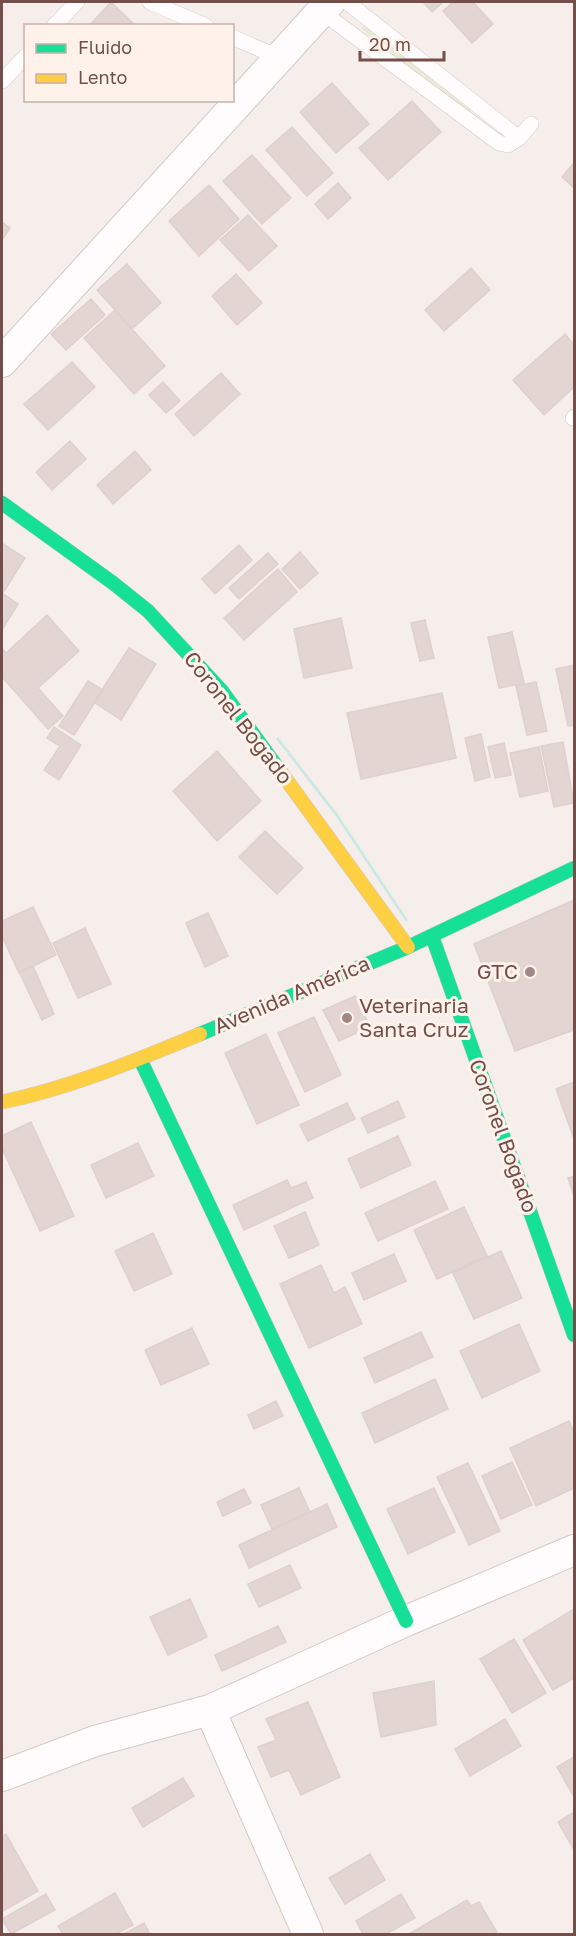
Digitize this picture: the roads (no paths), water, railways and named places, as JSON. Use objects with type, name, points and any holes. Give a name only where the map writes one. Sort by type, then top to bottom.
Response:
[{"type":"street","points":[[2,362],[278,57],[333,5]]},
{"type":"street","name":"Coronel Bogado","points":[[2,503],[148,611],[186,651],[222,691],[408,947]]},
{"type":"street","name":"Avenida América","points":[[2,1102],[140,1059],[408,947],[574,868]]},
{"type":"street","name":"Coronel Bogado","points":[[432,936],[574,1335]]},
{"type":"street","points":[[140,1059],[406,1621]]},
{"type":"street","points":[[2,1776],[95,1741],[210,1710],[406,1621],[574,1551]]},
{"type":"street","points":[[210,1710],[308,1935]]},
{"type":"lane","points":[[56,24],[77,2]]},
{"type":"lane","points":[[150,2],[201,24]]},
{"type":"lane","points":[[333,5],[499,143],[508,145],[519,138],[531,124]]},
{"type":"lane","points":[[333,5],[519,138]]},
{"type":"lane","points":[[234,38],[278,57]]},
{"type":"lane","points":[[2,81],[24,58]]},
{"type":"water","points":[[278,737],[337,813],[408,920],[406,922],[335,815],[276,739]]},
{"type":"place","name":"GTC","points":[[530,972]]},
{"type":"place","name":"Veterinaria Santa Cruz","points":[[347,1018]]}]
